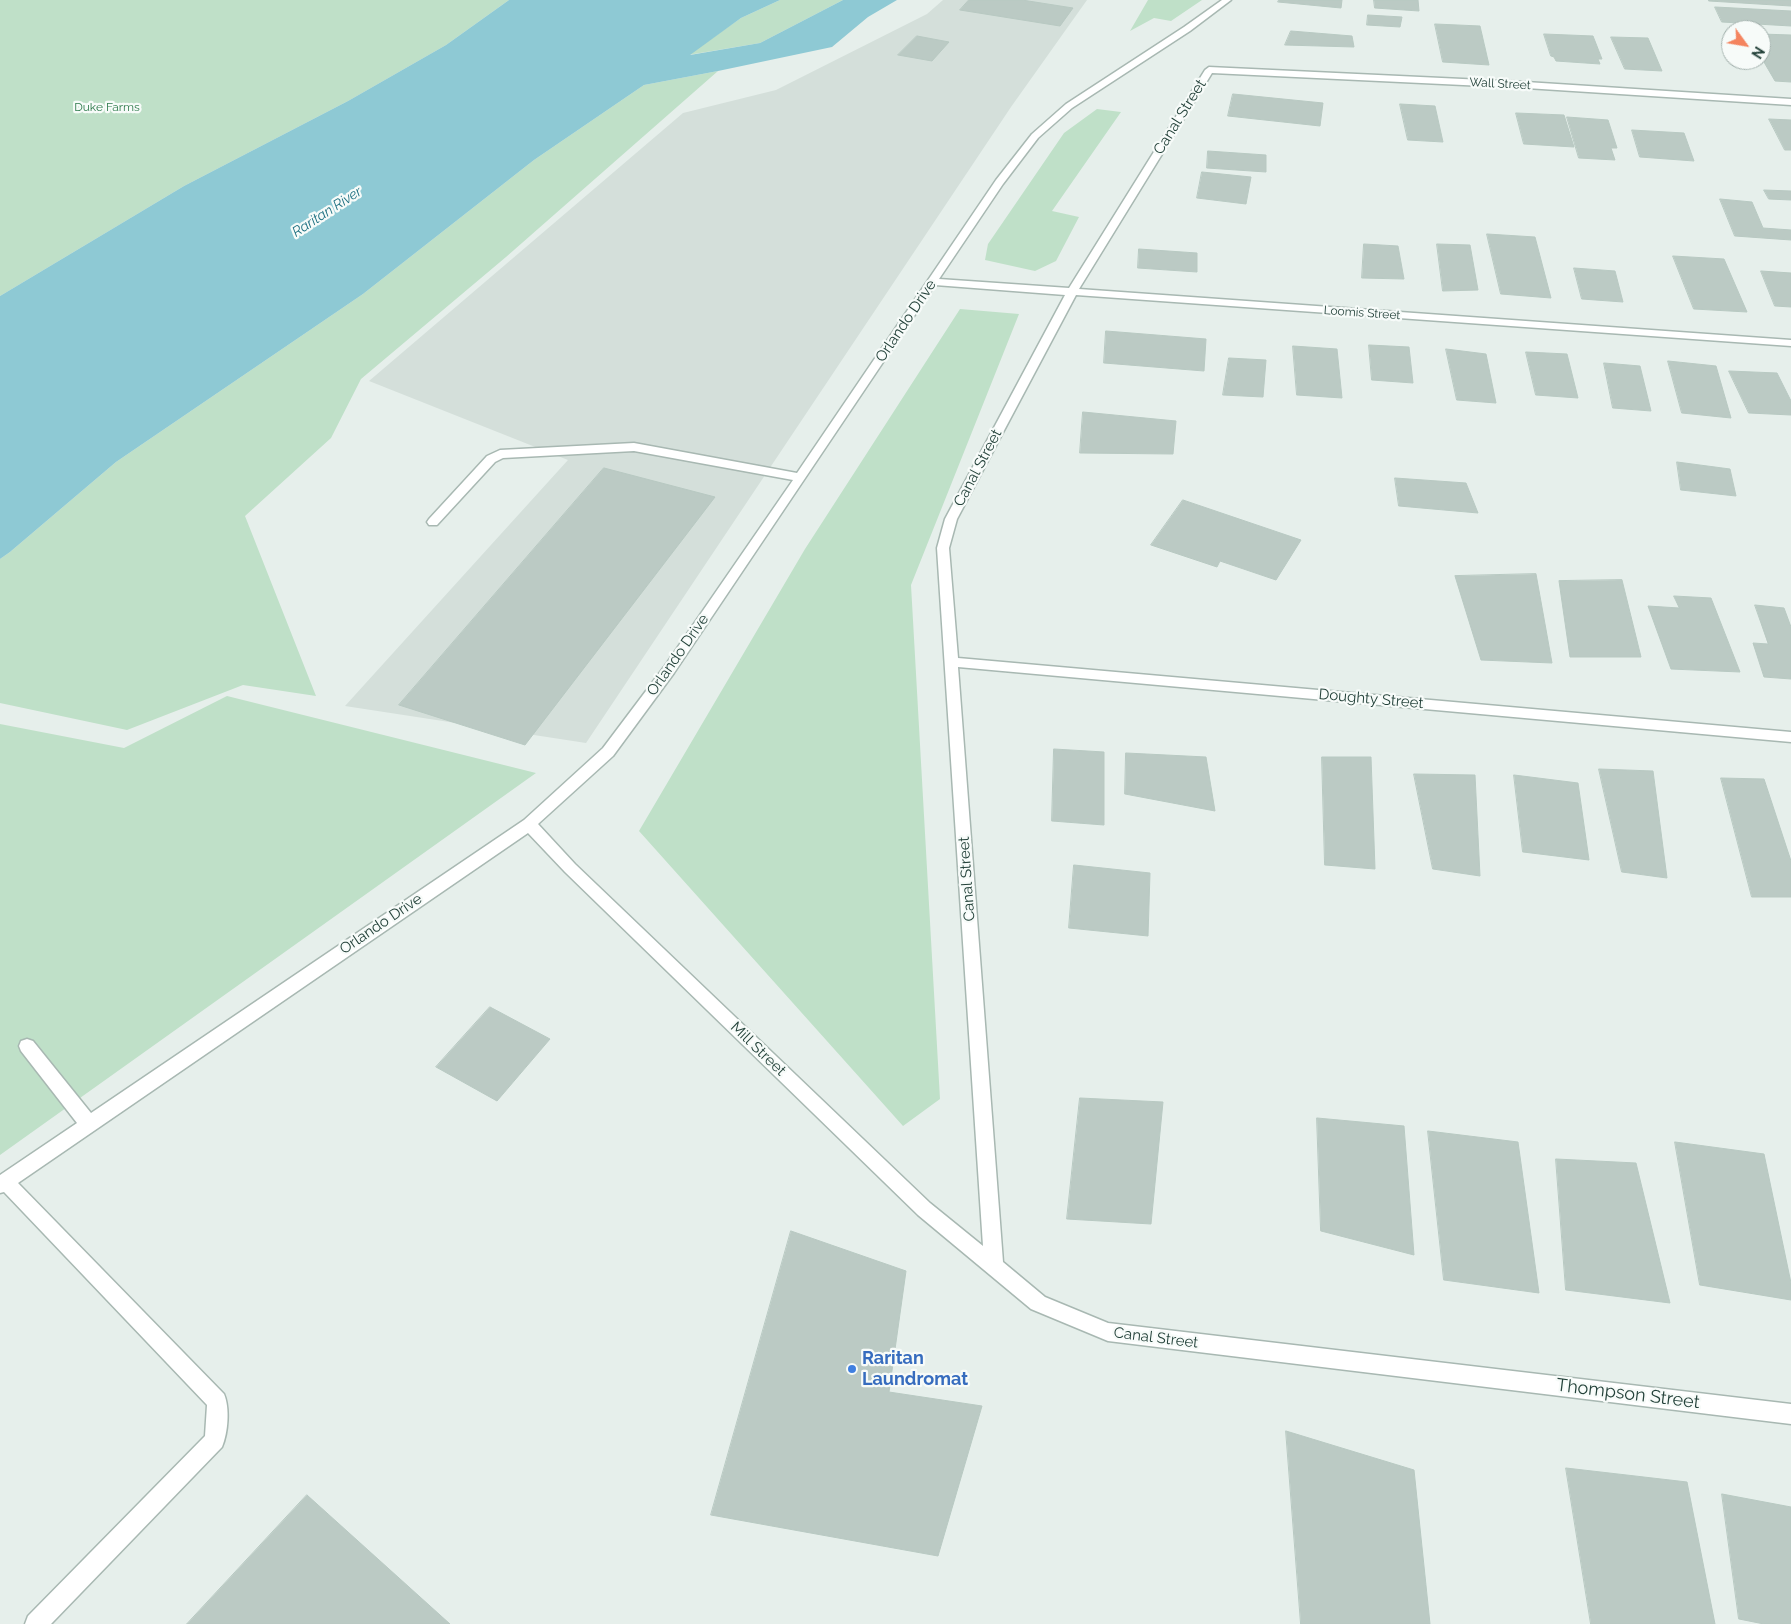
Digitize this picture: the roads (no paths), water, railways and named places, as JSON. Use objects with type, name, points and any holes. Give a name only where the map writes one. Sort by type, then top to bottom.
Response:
[{"type":"street","name":"Orlando Drive","points":[[2,1183],[530,824],[608,752],[669,670],[999,182],[1035,136],[1069,106],[1187,29],[1227,0]]},
{"type":"street","name":"Wall Street","points":[[1209,70],[1526,85],[1791,102]]},
{"type":"street","name":"Canal Street","points":[[1209,70],[1072,292],[951,519],[943,548],[994,1267],[1038,1303],[1108,1332],[1465,1374]]},
{"type":"street","name":"Loomis Street","points":[[932,282],[1791,343]]},
{"type":"street","points":[[432,522],[491,459],[500,454],[634,447],[799,477]]},
{"type":"street","name":"Doughty Street","points":[[951,662],[1791,737]]},
{"type":"street","name":"Mill Street","points":[[530,824],[570,868],[924,1209],[994,1267]]},
{"type":"street","points":[[27,1046],[88,1123]]},
{"type":"street","points":[[2,1183],[218,1401],[215,1440],[36,1624]]},
{"type":"street","name":"Thompson Street","points":[[1465,1374],[1791,1414]]},
{"type":"water","name":"Raritan River","points":[[509,0],[780,0],[741,18],[690,55],[760,43],[843,0],[897,0],[868,17],[832,47],[644,85],[534,160],[363,294],[116,462],[0,559],[0,296],[184,186],[348,101],[446,45]]},
{"type":"place","name":"Raritan Laundromat","points":[[852,1369]]},
{"type":"park label","name":"Duke Farms","points":[[107,107]]}]
